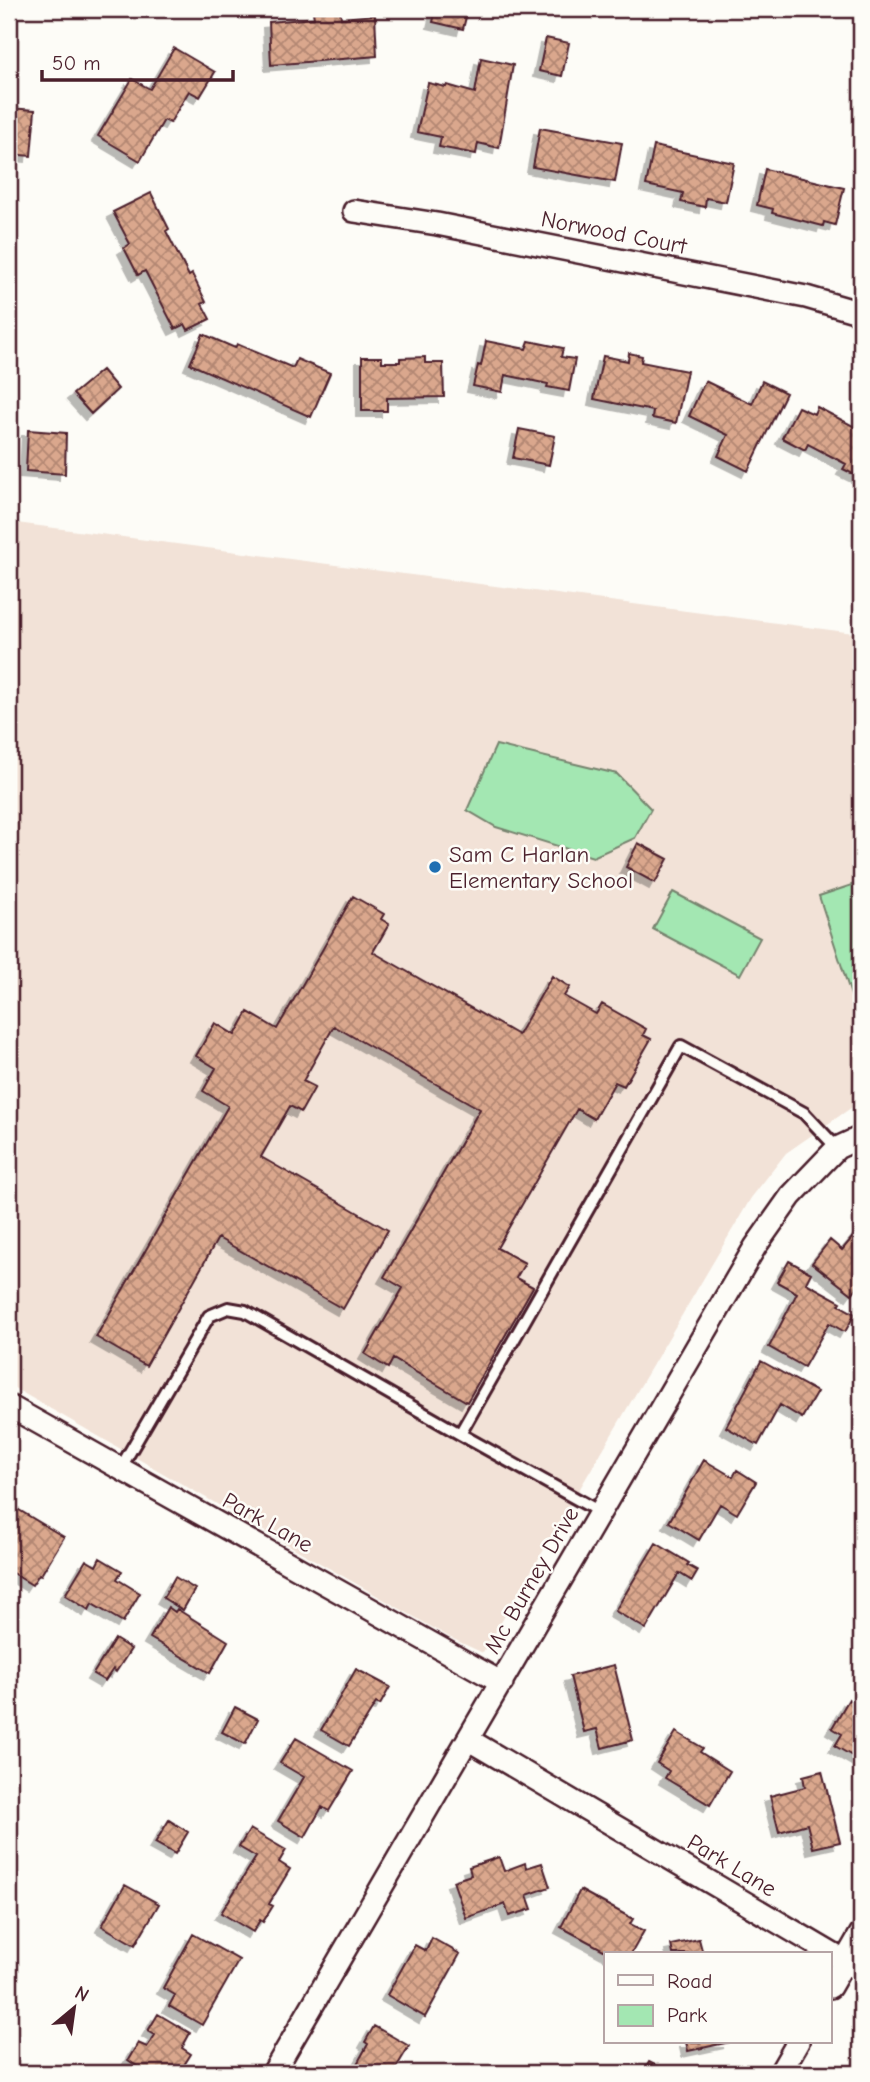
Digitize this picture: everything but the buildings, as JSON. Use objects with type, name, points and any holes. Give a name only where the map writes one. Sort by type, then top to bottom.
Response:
[{"type":"street","name":"Norwood Court","points":[[354,211],[438,224],[792,294],[861,313]]},
{"type":"street","name":"Mc Burney Drive","points":[[273,2073],[755,1247],[791,1196],[837,1148],[861,1137]]},
{"type":"street","name":"Park Lane","points":[[9,1406],[502,1683]]},
{"type":"street","name":"Park Lane","points":[[469,1740],[829,1952]]},
{"type":"street","points":[[832,1985],[853,1966],[861,1933]]},
{"type":"street","name":"Park Lane","points":[[832,1954],[853,1966]]},
{"type":"street","points":[[779,2073],[797,2044]]},
{"type":"lane","points":[[460,1434],[681,1046],[804,1113],[837,1148]]},
{"type":"lane","points":[[120,1469],[209,1316],[228,1308],[244,1311],[600,1512]]},
{"type":"shaded area","name":"Sam C Harlan Elementary School","points":[[9,522],[861,634],[861,1101],[786,1153],[751,1198],[483,1653],[451,1638],[9,1385]]},
{"type":"green space","points":[[496,745],[617,774],[651,809],[635,838],[593,857],[496,827],[467,810]]},
{"type":"green space","points":[[861,882],[861,1026],[819,896]]},
{"type":"green space","points":[[673,892],[760,938],[740,975],[653,929]]},
{"type":"place","name":"Sam C Harlan Elementary School","points":[[435,867]]}]
